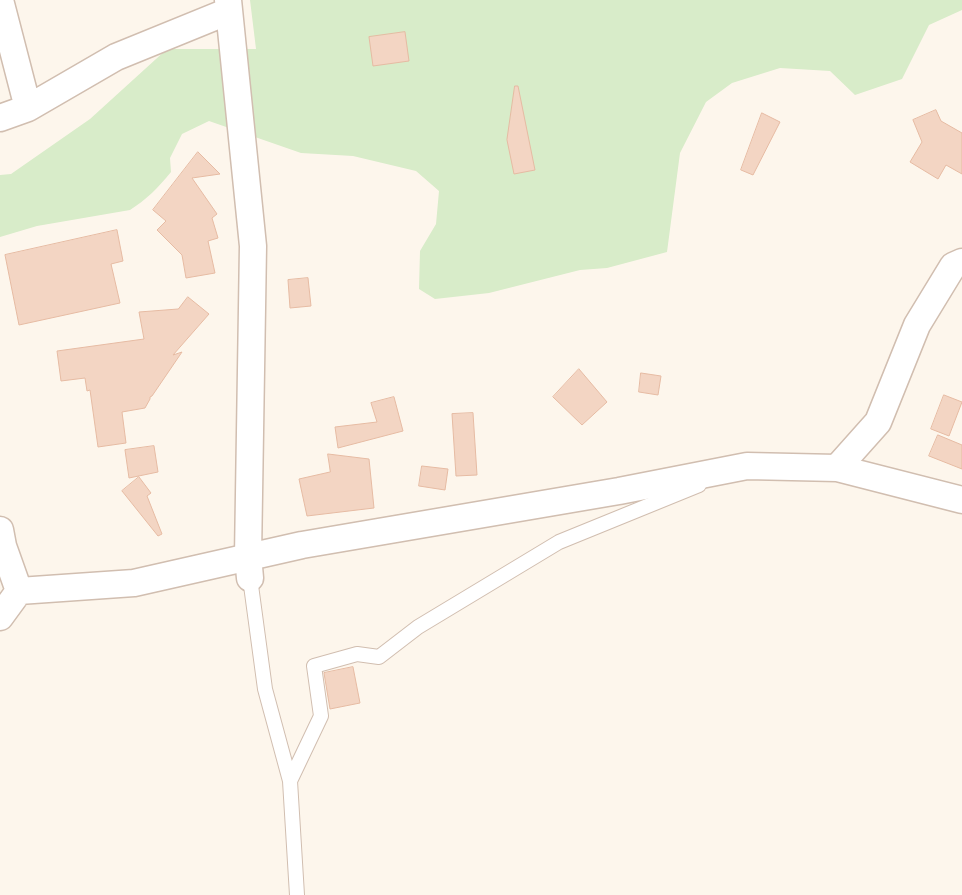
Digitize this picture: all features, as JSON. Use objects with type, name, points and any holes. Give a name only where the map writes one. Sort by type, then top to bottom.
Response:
[{"type":"street","points":[[0,0],[28,108]]},
{"type":"street","points":[[0,118],[28,108],[116,57],[229,5],[253,246],[249,567]]},
{"type":"street","points":[[837,468],[878,422],[917,325],[953,266],[962,262]]},
{"type":"street","points":[[0,617],[20,591],[134,583],[249,567],[302,545],[619,491],[747,466],[837,468],[962,500]]},
{"type":"street","points":[[0,530],[3,546],[20,591]]},
{"type":"lane","points":[[290,781],[321,716],[314,666],[357,654],[379,657],[418,627],[559,542],[747,466]]},
{"type":"lane","points":[[249,567],[265,689],[290,781],[297,895]]},
{"type":"green space","points":[[250,0],[962,0],[962,10],[929,25],[902,79],[855,95],[830,71],[780,68],[732,83],[706,102],[680,153],[667,252],[607,268],[580,270],[489,293],[435,299],[419,289],[420,251],[436,224],[439,191],[416,171],[353,156],[301,153],[209,121],[182,134],[170,158],[171,172],[152,193],[130,210],[37,226],[0,237],[0,175],[11,174],[90,119],[167,49],[256,49]]},
{"type":"building","points":[[405,32],[409,61],[373,66],[369,37]]},
{"type":"building","points":[[515,86],[518,86],[535,170],[514,174],[507,140]]},
{"type":"building","points":[[936,110],[941,121],[962,133],[962,174],[946,165],[938,179],[910,162],[922,142],[913,120]]},
{"type":"building","points":[[762,113],[780,122],[753,175],[741,170]]},
{"type":"building","points":[[198,152],[220,174],[192,178],[217,214],[212,218],[218,238],[208,241],[215,273],[186,278],[182,255],[157,230],[166,221],[153,210]]},
{"type":"building","points":[[117,230],[123,261],[111,264],[120,303],[19,325],[5,255]]},
{"type":"building","points":[[308,278],[311,306],[290,308],[288,280]]},
{"type":"building","points":[[188,297],[209,314],[173,355],[182,352],[150,397],[145,408],[122,412],[126,443],[98,447],[90,390],[87,391],[85,378],[61,381],[57,351],[144,339],[139,312],[178,309]]},
{"type":"building","points":[[579,369],[607,402],[582,425],[553,397]]},
{"type":"building","points":[[641,373],[661,376],[658,395],[639,392]]},
{"type":"building","points":[[944,395],[962,402],[949,436],[931,429]]},
{"type":"building","points":[[394,397],[403,431],[338,448],[335,427],[377,422],[371,403]]},
{"type":"building","points":[[473,413],[477,475],[456,476],[452,414]]},
{"type":"building","points":[[938,435],[962,445],[962,469],[929,456]]},
{"type":"building","points":[[154,446],[158,472],[129,478],[125,450]]},
{"type":"building","points":[[328,454],[369,459],[374,508],[307,516],[299,479],[330,472]]},
{"type":"building","points":[[422,466],[448,469],[445,490],[419,486]]},
{"type":"building","points":[[139,477],[151,493],[147,496],[162,534],[158,536],[122,491]]},
{"type":"building","points":[[353,667],[360,703],[330,709],[324,673]]}]
